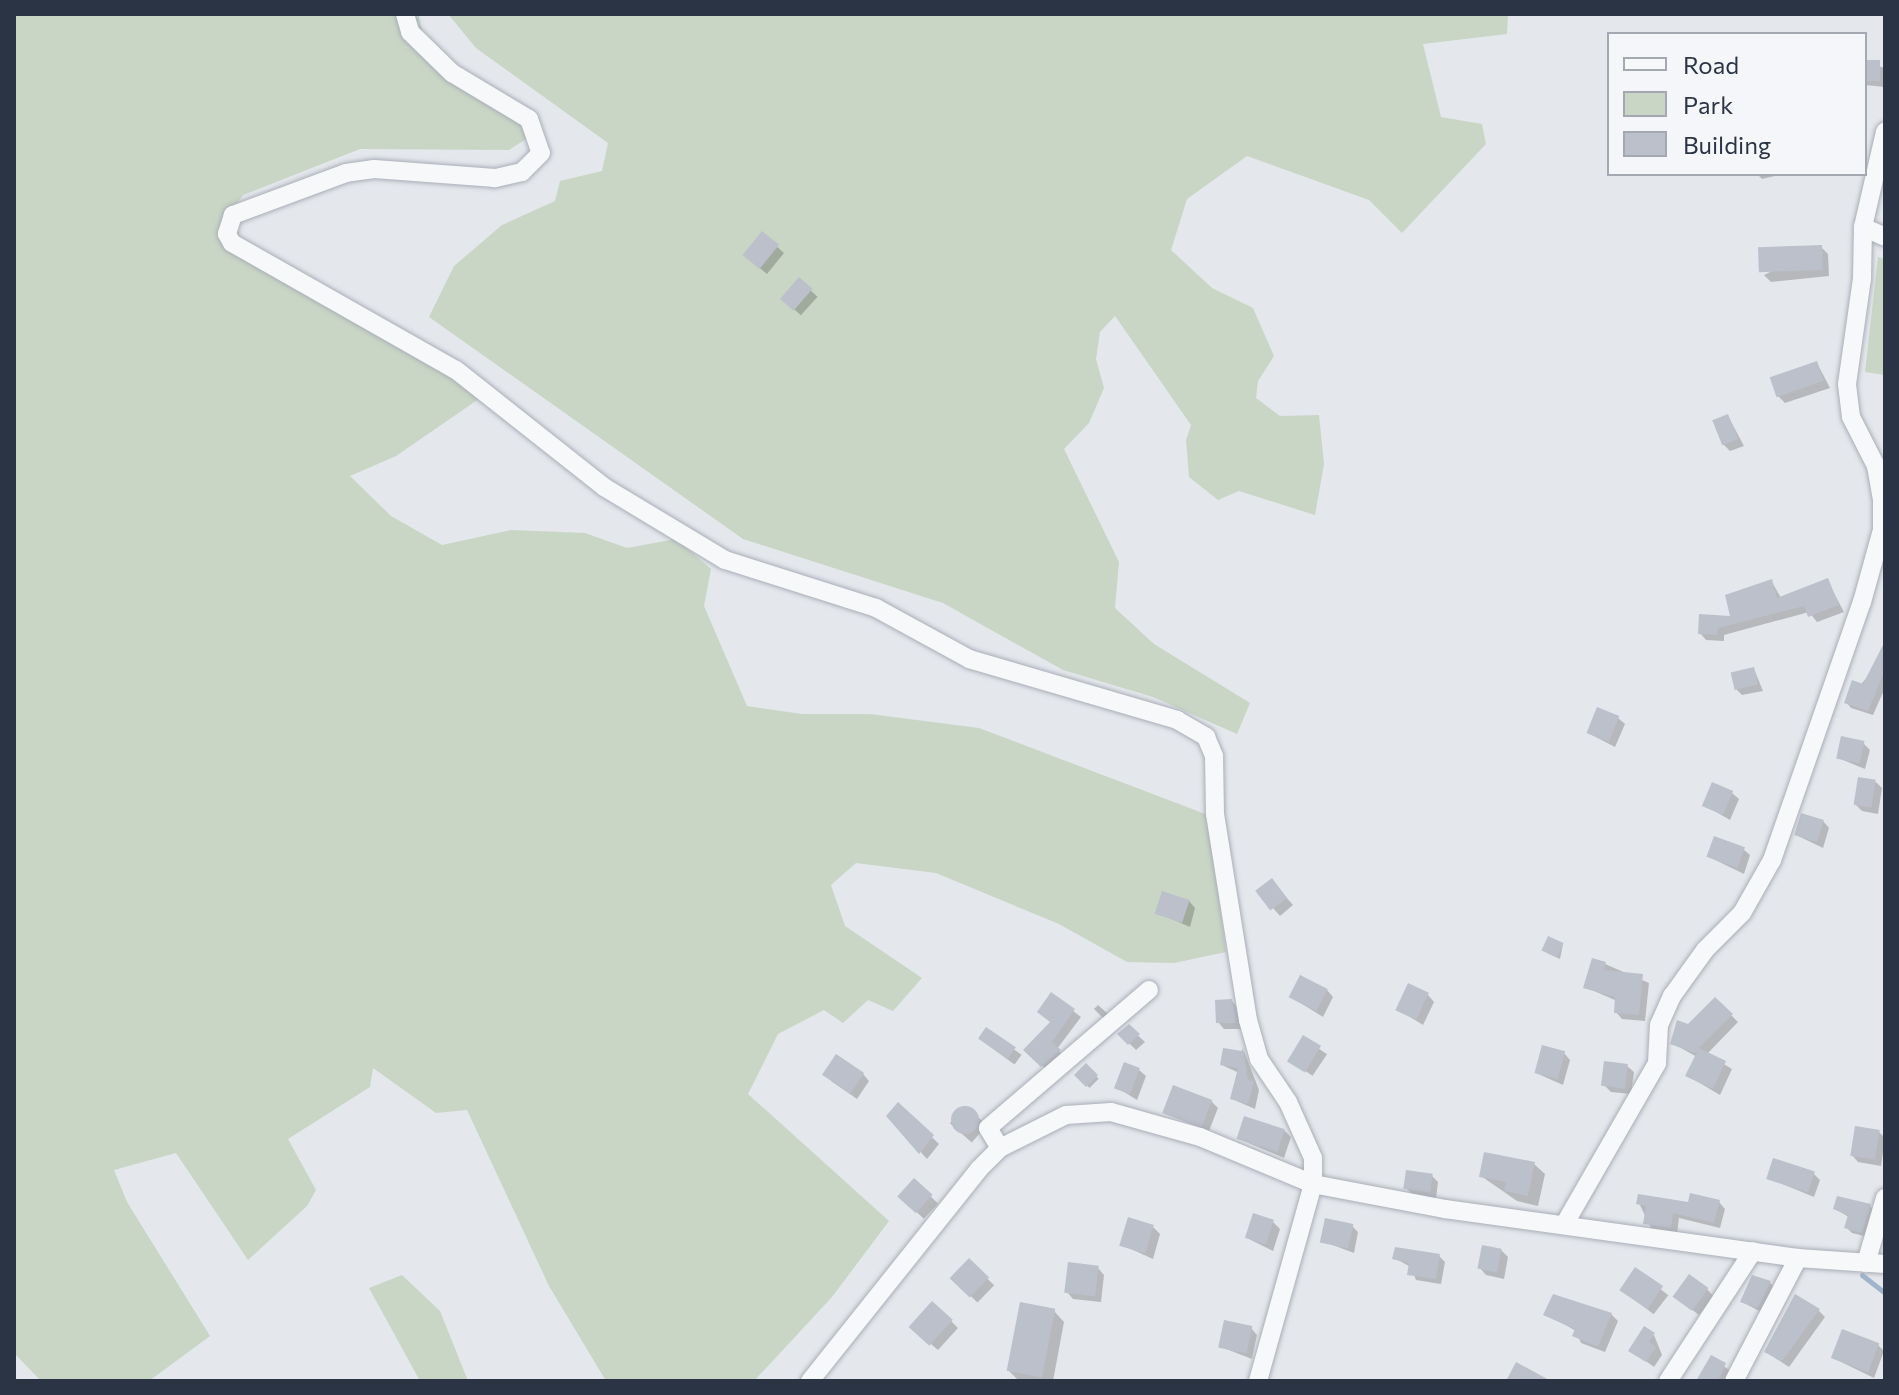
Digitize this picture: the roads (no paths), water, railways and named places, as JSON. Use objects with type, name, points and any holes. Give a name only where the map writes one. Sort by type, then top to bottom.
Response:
[{"type":"street","points":[[405,14],[410,32],[452,73],[529,119],[541,153],[522,172],[495,178],[374,169],[346,173],[233,215],[227,234],[232,243],[456,370],[604,487],[725,560],[876,608],[969,659],[1177,720],[1206,737],[1214,756],[1215,814],[1248,1020],[1259,1059],[1288,1102],[1312,1154],[1313,1184],[1258,1381]]},
{"type":"street","points":[[1564,1225],[1657,1063],[1659,1025],[1672,996],[1705,950],[1742,913],[1772,860],[1862,602],[1882,530],[1882,500],[1876,466],[1851,417],[1847,384],[1862,279],[1863,227],[1885,132]]},
{"type":"street","points":[[1863,227],[1885,237]]},
{"type":"street","points":[[1000,1148],[988,1128],[1149,990]]},
{"type":"street","points":[[810,1381],[1000,1148],[1066,1115],[1111,1112],[1200,1137],[1313,1184],[1564,1225],[1798,1258],[1876,1263],[1885,1198]]},
{"type":"street","points":[[1668,1381],[1753,1251]]},
{"type":"street","points":[[1734,1381],[1798,1258]]},
{"type":"waterway","points":[[1862,1275],[1885,1293]]}]
